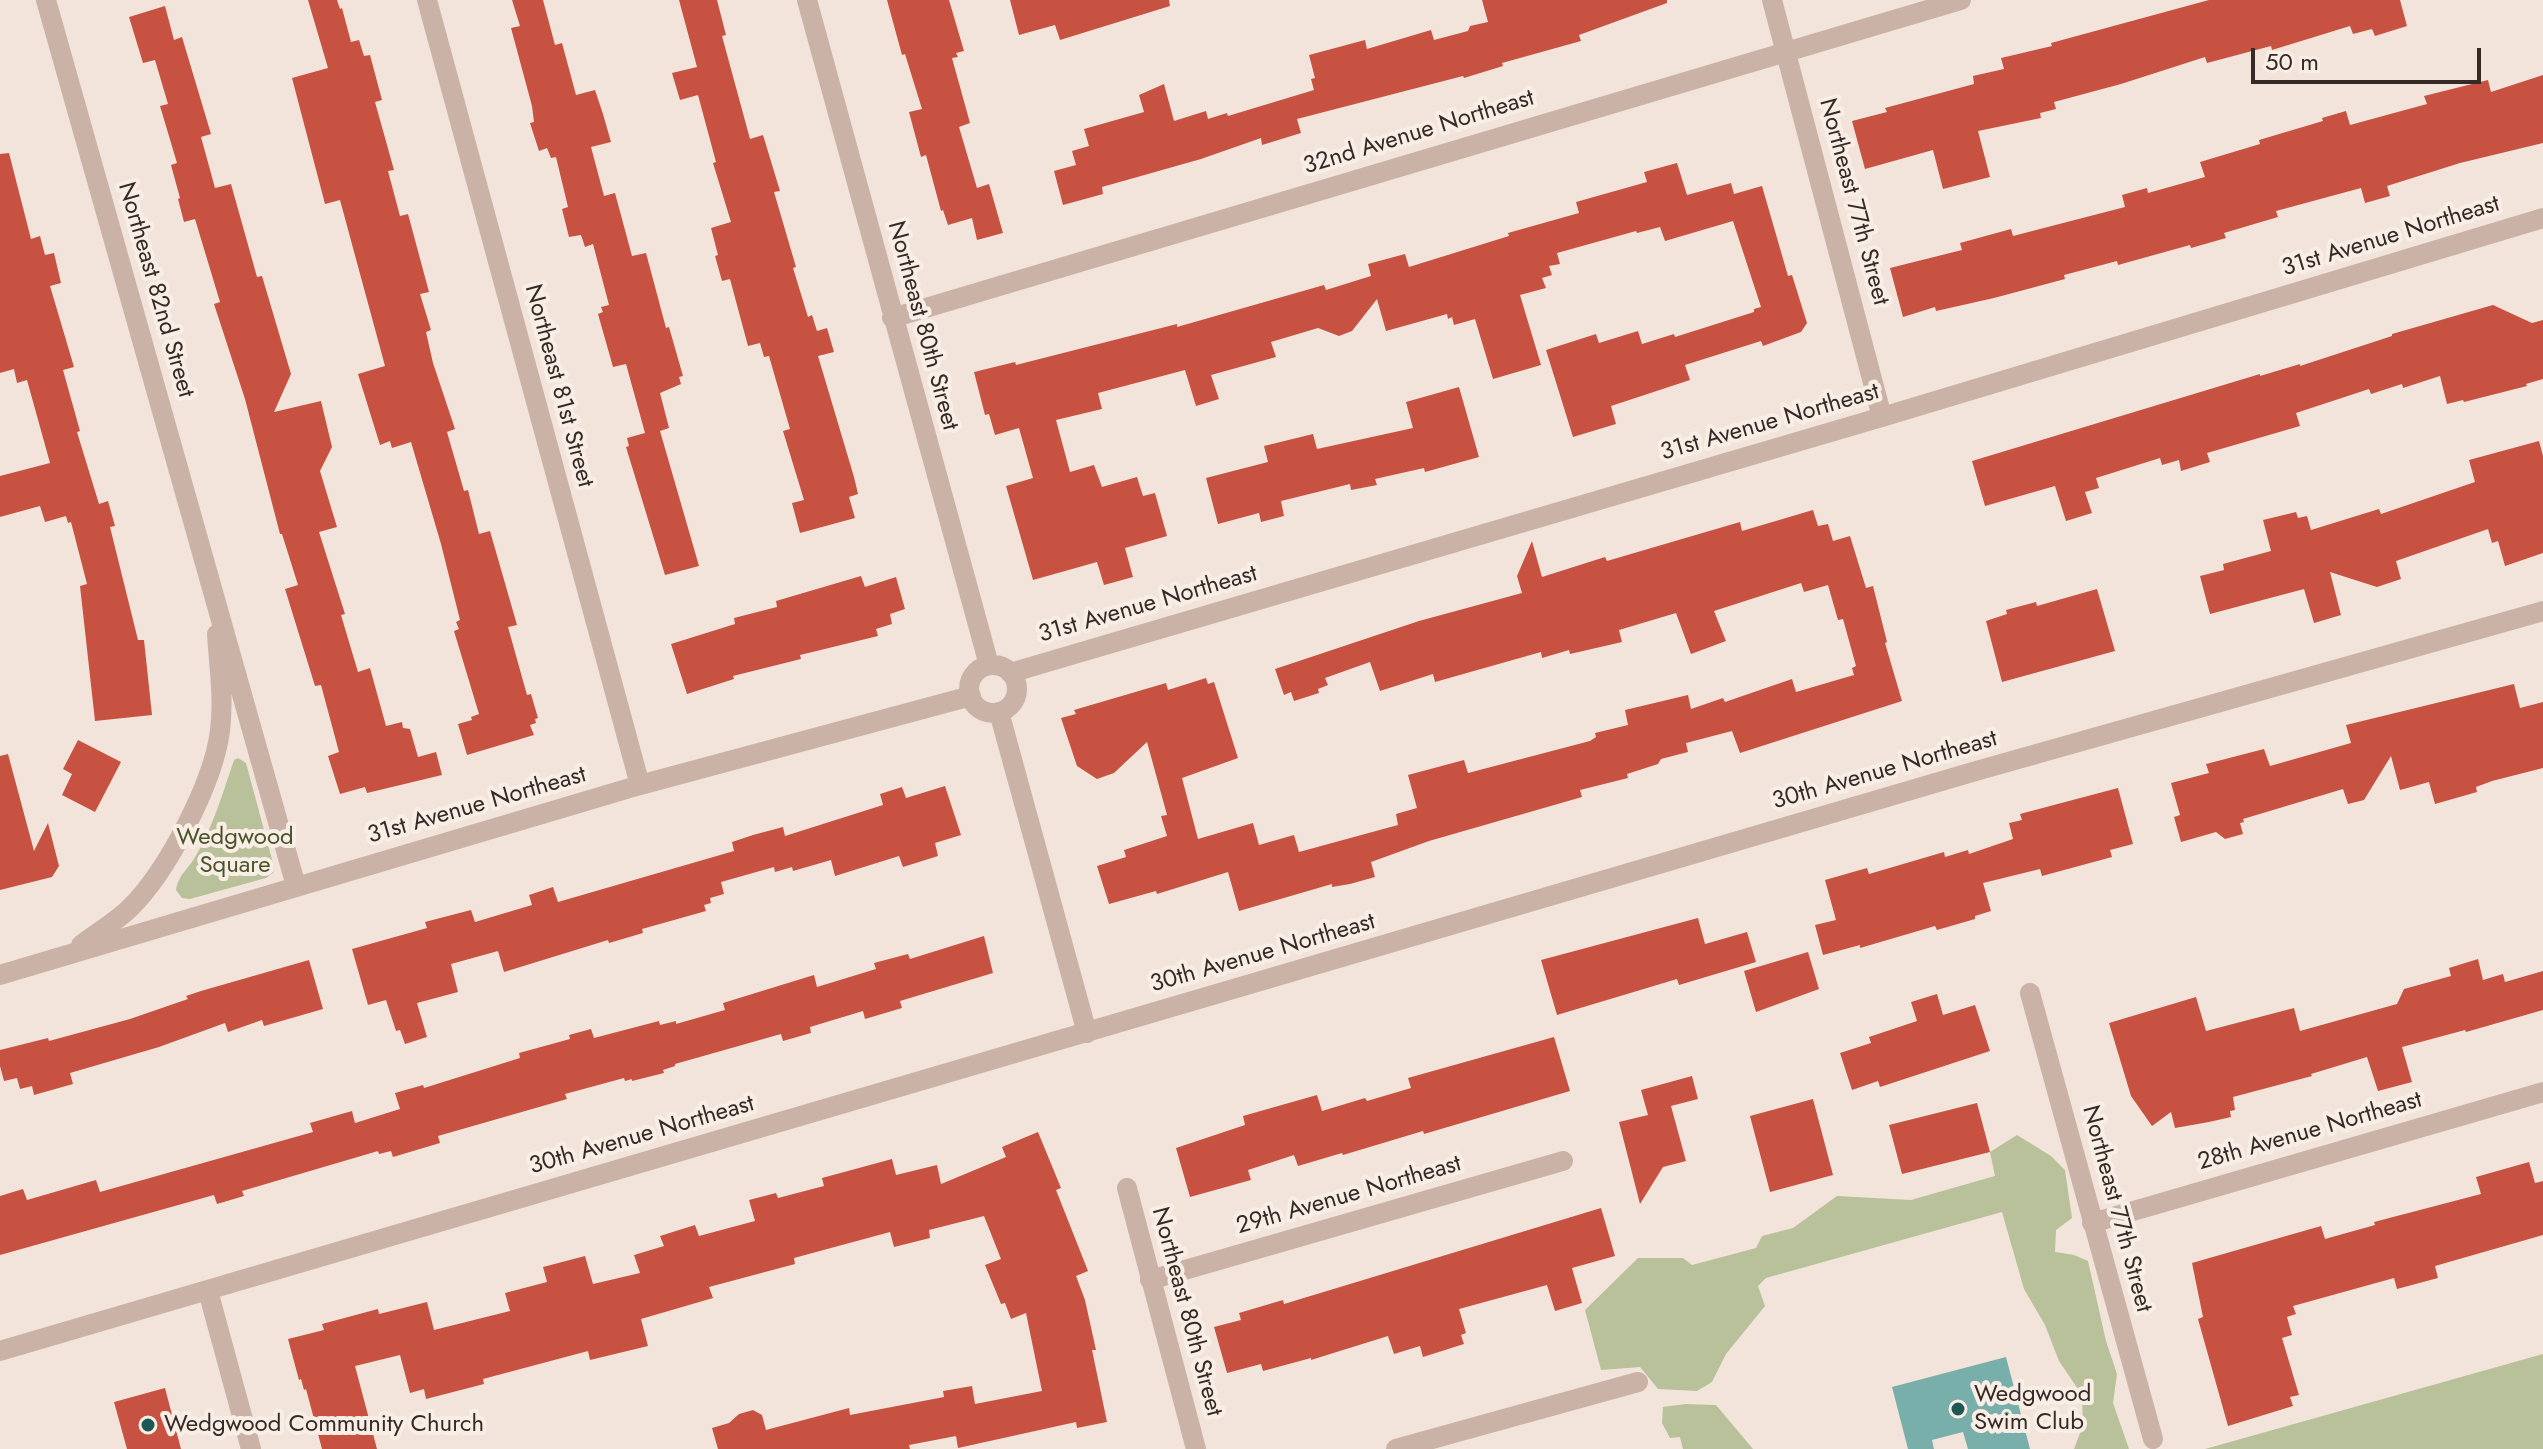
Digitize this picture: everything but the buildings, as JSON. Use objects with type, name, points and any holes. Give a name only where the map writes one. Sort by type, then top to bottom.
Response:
[{"type":"street","name":"Northeast 82nd Street","points":[[46,0],[296,886]]},
{"type":"street","name":"Northeast 81st Street","points":[[427,0],[640,785]]},
{"type":"street","name":"Northeast 80th Street","points":[[807,0],[989,665]]},
{"type":"street","name":"Northeast 77th Street","points":[[1772,0],[1882,417]]},
{"type":"street","name":"32nd Avenue Northeast","points":[[892,318],[1961,0]]},
{"type":"street","name":"31st Avenue Northeast","points":[[1010,673],[1882,417],[2543,218]]},
{"type":"street","name":"Northeast 82nd Street","points":[[68,954],[128,910],[142,895],[176,844],[193,810],[217,747],[220,728],[215,594]]},
{"type":"street","name":"30th Avenue Northeast","points":[[0,1351],[1961,776],[2543,611]]},
{"type":"street","points":[[989,665],[1004,668],[1010,673],[1017,688],[1012,704],[999,712],[976,706],[971,696],[972,678],[976,672],[989,665]]},
{"type":"street","name":"31st Avenue Northeast","points":[[0,975],[640,785],[971,696]]},
{"type":"street","points":[[999,712],[1087,1033]]},
{"type":"street","name":"Northeast 77th Street","points":[[2030,993],[2153,1439]]},
{"type":"street","name":"28th Avenue Northeast","points":[[2092,1223],[2543,1092]]},
{"type":"street","name":"29th Avenue Northeast","points":[[1150,1280],[1563,1161]]},
{"type":"street","name":"Northeast 80th Street","points":[[1127,1188],[1196,1449]]},
{"type":"street","points":[[208,1291],[251,1449]]},
{"type":"street","points":[[1396,1449],[1638,1382]]},
{"type":"green space","name":"Wedgwood Square","points":[[238,758],[246,763],[274,867],[273,873],[266,878],[190,899],[182,898],[176,890],[178,882],[205,838],[234,760]]},
{"type":"green space","points":[[2017,1135],[2051,1156],[2065,1170],[2072,1218],[2056,1230],[2055,1252],[2088,1261],[2106,1341],[2117,1374],[2113,1403],[2129,1449],[2074,1449],[2083,1425],[2082,1395],[2059,1361],[2045,1325],[2024,1289],[2002,1212],[1766,1278],[1758,1286],[1765,1306],[1726,1354],[1712,1382],[1697,1391],[1658,1389],[1640,1367],[1601,1370],[1585,1310],[1638,1258],[1683,1258],[1692,1265],[1756,1248],[1762,1236],[1793,1228],[1837,1196],[1911,1200],[1995,1176],[1990,1152]]},
{"type":"green space","points":[[2543,1354],[2543,1449],[2205,1449]]},
{"type":"green space","points":[[1716,1405],[1753,1449],[1683,1449],[1680,1437],[1670,1438],[1662,1423],[1663,1407]]},
{"type":"water","name":"Wedgwood Swim Club","points":[[2006,1357],[2030,1449],[1968,1449],[1963,1432],[1932,1440],[1934,1449],[1908,1449],[1892,1387]]},
{"type":"place","name":"Wedgwood Swim Club","points":[[1958,1409]]},
{"type":"place","name":"Wedgwood Community Church","points":[[148,1425]]}]
